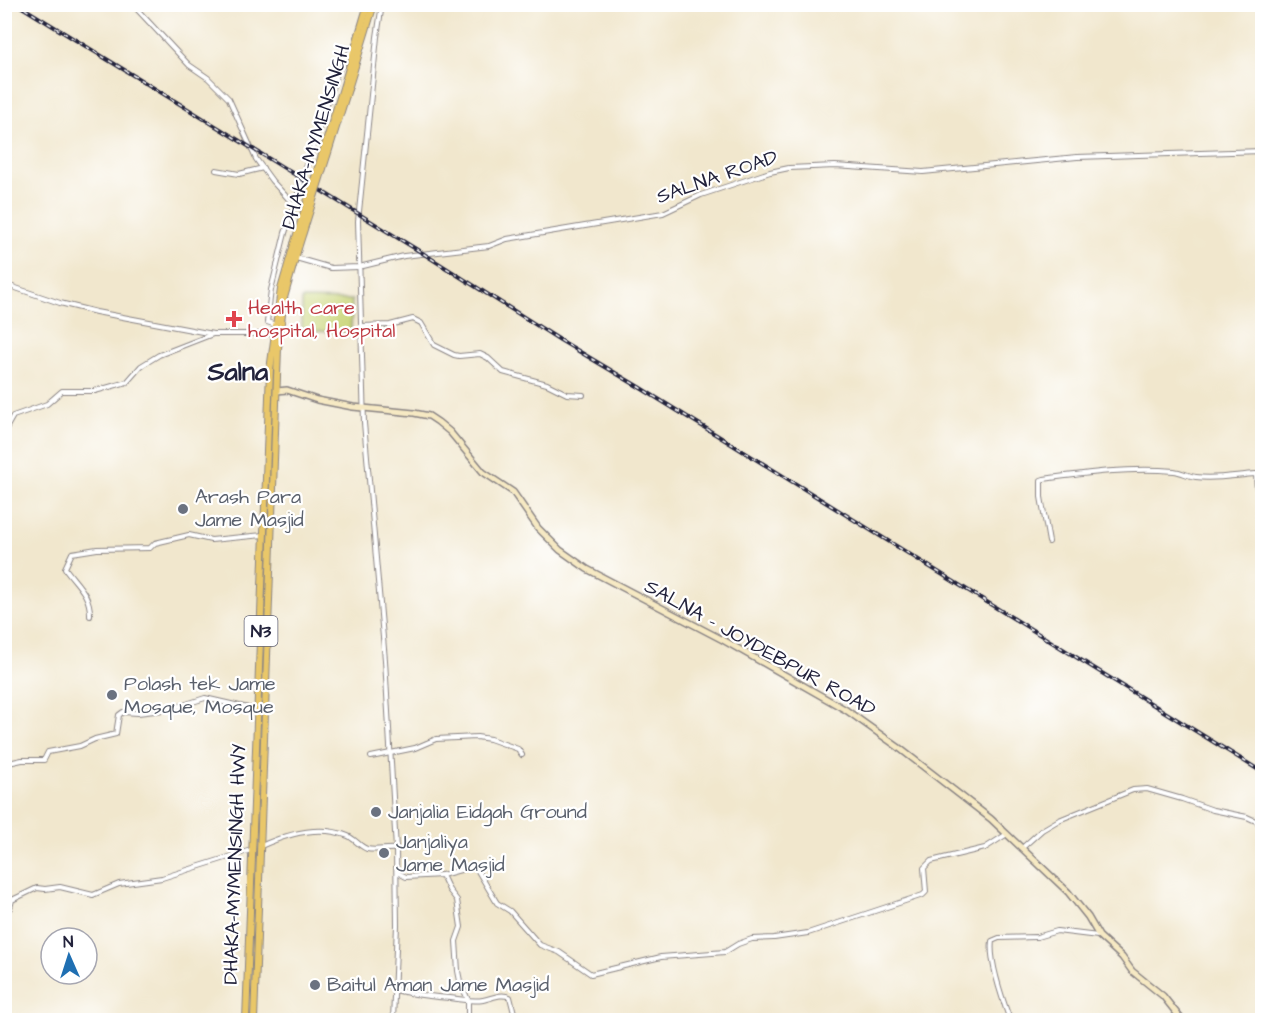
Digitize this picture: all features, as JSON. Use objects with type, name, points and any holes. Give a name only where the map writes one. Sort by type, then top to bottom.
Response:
[{"type":"highway","name":"DHAKA-MYMENSINGH","points":[[346,88],[368,4]]},
{"type":"highway","name":"DHAKA-MYMENSINGH","points":[[297,244],[374,4]]},
{"type":"highway","name":"DHAKA-MYMENSINGH HWY","points":[[254,1020],[278,348],[284,298],[297,244]]},
{"type":"highway","name":"DHAKA-MYMENSINGH HWY","points":[[246,1020],[270,370],[281,289],[297,244]]},
{"type":"main road","name":"SALNA - JOYDEBPUR ROAD","points":[[277,391],[287,390],[316,400],[365,408],[414,412],[429,416],[438,422],[450,432],[483,472],[513,492],[531,519],[560,550],[607,579],[723,640],[846,710],[950,786],[1007,834],[1068,892],[1088,917],[1099,936],[1122,957],[1132,970],[1163,996],[1182,1020]]},
{"type":"street","points":[[132,4],[189,66],[208,78],[229,99],[246,142],[263,168],[294,205]]},
{"type":"street","points":[[382,4],[358,221],[364,423],[384,660],[396,849],[397,925],[393,1020]]},
{"type":"street","points":[[276,324],[269,324],[267,320],[271,290],[294,205],[338,73],[349,53],[356,49]]},
{"type":"street","name":"SALNA ROAD","points":[[295,257],[331,268],[359,267],[404,256],[489,246],[507,239],[663,213],[701,195],[789,168],[835,166],[923,172],[1077,156],[1263,151]]},
{"type":"street","points":[[216,171],[239,174],[263,168]]},
{"type":"street","points":[[4,284],[60,303],[96,312],[213,334],[274,334]]},
{"type":"street","points":[[362,326],[390,325],[410,319],[418,320],[431,341],[454,355],[480,354],[488,358],[502,372],[548,384],[567,394],[583,395]]},
{"type":"street","points":[[4,432],[13,416],[47,404],[62,391],[95,391],[127,382],[141,366],[159,355],[213,334]]},
{"type":"street","points":[[1048,542],[1041,497],[1041,480],[1044,478],[1131,470],[1174,471],[1187,473],[1193,477],[1256,474],[1257,490],[1263,506]]},
{"type":"street","points":[[90,616],[90,604],[86,592],[75,583],[65,568],[72,553],[98,549],[150,548],[155,543],[189,535],[211,540],[265,534]]},
{"type":"street","points":[[4,764],[22,760],[44,760],[48,752],[80,746],[95,739],[116,734],[119,715],[123,712],[138,713],[171,709],[205,698],[258,710]]},
{"type":"street","points":[[371,757],[415,748],[436,740],[477,737],[518,749],[522,755]]},
{"type":"street","points":[[1022,848],[1042,830],[1059,820],[1133,790],[1147,789],[1213,810],[1247,817],[1263,824]]},
{"type":"street","points":[[261,846],[292,833],[324,831],[350,837],[370,850],[396,849]]},
{"type":"street","points":[[396,872],[405,877],[442,875],[475,866],[497,903],[510,911],[540,945],[559,952],[591,974],[661,957],[725,952],[746,940],[808,933],[874,913],[923,896],[926,892],[924,868],[931,861],[985,848],[1007,834]]},
{"type":"street","points":[[4,912],[10,908],[12,900],[37,888],[45,890],[60,887],[93,895],[119,884],[162,878],[252,850]]},
{"type":"street","points":[[442,875],[448,890],[457,900],[461,927],[456,941],[458,971],[468,1000],[468,1020]]},
{"type":"street","points":[[1010,1020],[995,970],[992,941],[999,938],[1037,937],[1057,931],[1099,936]]},
{"type":"street","points":[[394,990],[433,998],[468,1000],[482,1000],[506,995],[510,997],[514,1013]]},
{"type":"green space","points":[[302,299],[352,300],[351,332],[302,331]]},
{"type":"railway","points":[[17,4],[1262,772]]},
{"type":"place","name":"Health care hospital, Hospital","points":[[234,319]]},
{"type":"place","name":"Arash Para Jame Masjid","points":[[183,509]]},
{"type":"place","name":"Polash tek Jame Mosque, Mosque","points":[[112,695]]},
{"type":"place","name":"Janjalia Eidgah Ground","points":[[376,812]]},
{"type":"place","name":"Janjaliya Jame Masjid","points":[[384,853]]},
{"type":"place","name":"Baitul Aman Jame Masjid","points":[[315,985]]},
{"type":"district","name":"Salna","points":[[238,372]]}]
